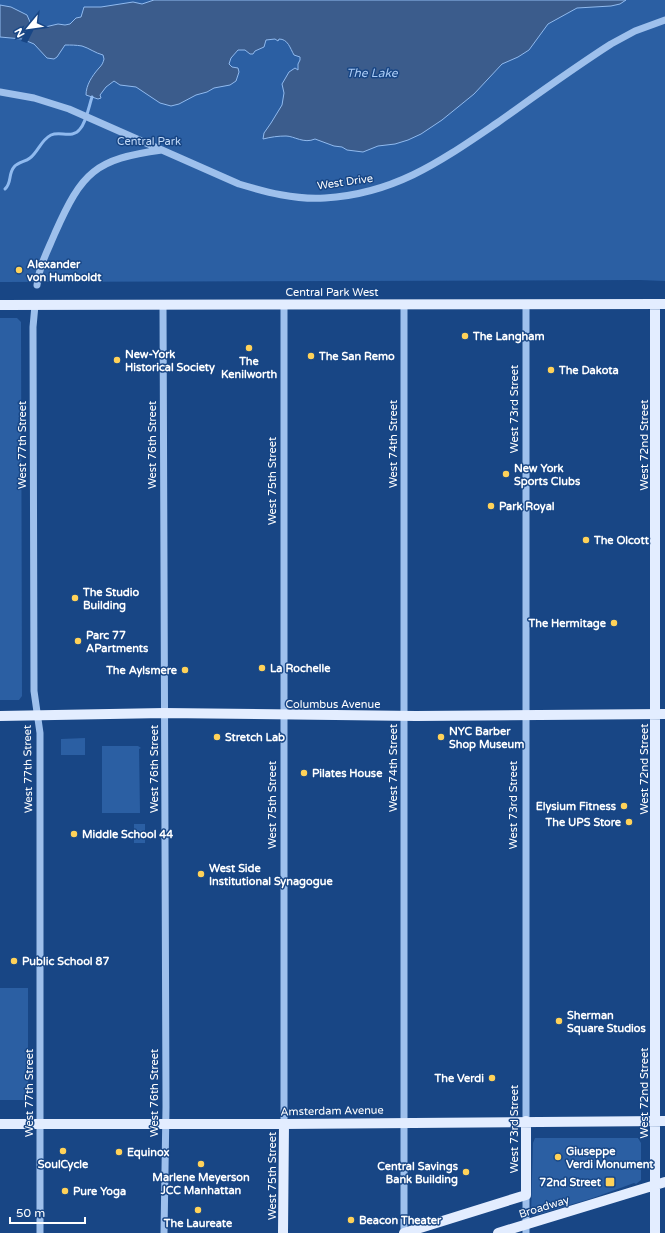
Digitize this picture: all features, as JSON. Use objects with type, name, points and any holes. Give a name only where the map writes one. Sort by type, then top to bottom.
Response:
[{"type":"main road","name":"Central Park West","points":[[0,305],[660,304]]},
{"type":"main road","name":"West 72nd Street","points":[[655,1233],[660,1183],[660,304]]},
{"type":"main road","name":"Columbus Avenue","points":[[0,716],[164,713],[404,716],[660,714]]},
{"type":"main road","name":"West 73rd Street","points":[[526,1121],[526,1195]]},
{"type":"main road","name":"Amsterdam Avenue","points":[[0,1124],[284,1124],[660,1121]]},
{"type":"main road","name":"West 75th Street","points":[[283,1233],[284,1124]]},
{"type":"main road","name":"Broadway","points":[[498,1233],[526,1229],[660,1183]]},
{"type":"main road","name":"Broadway","points":[[404,1233],[526,1195]]},
{"type":"street","name":"West Drive","points":[[0,92],[53,103],[80,113],[238,184],[283,195],[325,198],[371,191],[401,181],[430,167],[464,146],[611,44],[635,31],[665,20]]},
{"type":"street","points":[[36,284],[38,273],[63,215],[83,181],[101,166],[119,158],[162,150]]},
{"type":"street","name":"West 76th Street","points":[[163,304],[166,1124],[164,1233]]},
{"type":"street","name":"West 75th Street","points":[[284,304],[284,1124]]},
{"type":"street","name":"West 74th Street","points":[[404,304],[404,1233]]},
{"type":"street","name":"West 73rd Street","points":[[526,304],[526,1121]]},
{"type":"street","name":"West 77th Street","points":[[35,305],[33,322],[34,691],[40,733],[40,1233]]},
{"type":"street","name":"West 73rd Street","points":[[526,1195],[526,1229]]},
{"type":"green space","name":"Central Park","points":[[0,0],[665,0],[665,281],[0,282]]},
{"type":"green space","points":[[0,318],[17,318],[21,322],[22,696],[19,700],[0,700]]},
{"type":"green space","points":[[85,738],[85,755],[61,755],[61,739]]},
{"type":"green space","points":[[102,746],[138,746],[141,748],[139,749],[140,813],[102,813]]},
{"type":"green space","points":[[134,824],[145,824],[145,843],[134,843]]},
{"type":"green space","points":[[0,988],[28,988],[28,1100],[0,1100]]},
{"type":"green space","points":[[535,1138],[638,1138],[641,1143],[641,1180],[636,1184],[634,1183],[593,1198],[533,1216],[531,1214],[533,1143]]},
{"type":"water","name":"The Lake","points":[[154,0],[626,0],[620,4],[611,6],[577,8],[548,24],[529,50],[502,64],[474,94],[442,120],[421,134],[408,140],[395,144],[378,146],[363,152],[347,150],[342,147],[334,146],[315,139],[307,141],[286,136],[263,139],[264,133],[282,105],[284,93],[282,84],[289,72],[295,68],[298,70],[300,60],[300,57],[294,55],[288,44],[282,39],[279,39],[278,41],[275,39],[266,40],[264,47],[255,51],[253,54],[250,54],[245,50],[238,50],[231,58],[229,64],[232,67],[238,68],[239,72],[236,81],[230,85],[214,88],[179,104],[171,106],[160,103],[136,87],[120,85],[114,81],[106,87],[100,95],[101,98],[98,99],[86,95],[90,81],[102,65],[104,59],[103,55],[85,47],[78,45],[65,45],[54,59],[47,58],[34,44],[22,39],[0,37],[0,5],[11,7],[27,15],[30,22],[45,27],[58,24],[70,24],[76,18],[81,17],[84,7],[101,7],[133,2],[142,4]]},
{"type":"pier","points":[[31,20],[37,23],[27,43],[21,41]]},
{"type":"waterway","points":[[5,189],[9,184],[14,167],[30,158],[48,137],[55,134],[74,134],[80,129],[86,119],[92,97]]},
{"type":"place","name":"Alexander von Humboldt","points":[[19,270]]},
{"type":"place","name":"The Langham","points":[[465,336]]},
{"type":"place","name":"The Kenilworth","points":[[249,348]]},
{"type":"place","name":"The San Remo","points":[[311,356]]},
{"type":"place","name":"New-York Historical Society","points":[[117,360]]},
{"type":"place","name":"The Dakota","points":[[551,370]]},
{"type":"place","name":"New York Sports Clubs","points":[[506,474]]},
{"type":"place","name":"Park Royal","points":[[491,506]]},
{"type":"place","name":"The Olcott","points":[[586,540]]},
{"type":"place","name":"The Studio Building","points":[[75,598]]},
{"type":"place","name":"The Hermitage","points":[[614,623]]},
{"type":"place","name":"Parc 77 APartments","points":[[78,641]]},
{"type":"place","name":"La Rochelle","points":[[262,668]]},
{"type":"place","name":"The Aylsmere","points":[[185,670]]},
{"type":"place","name":"Stretch Lab","points":[[217,737]]},
{"type":"place","name":"NYC Barber Shop Museum","points":[[441,737]]},
{"type":"place","name":"Pilates House","points":[[304,773]]},
{"type":"place","name":"Elysium Fitness","points":[[624,806]]},
{"type":"place","name":"The UPS Store","points":[[629,822]]},
{"type":"place","name":"Middle School 44","points":[[74,834]]},
{"type":"place","name":"West Side Institutional Synagogue","points":[[201,874]]},
{"type":"place","name":"Public School 87","points":[[14,961]]},
{"type":"place","name":"Sherman Square Studios","points":[[559,1021]]},
{"type":"place","name":"The Verdi","points":[[492,1078]]},
{"type":"place","name":"SoulCycle","points":[[63,1151]]},
{"type":"place","name":"Equinox","points":[[119,1152]]},
{"type":"place","name":"Giuseppe Verdi Monument","points":[[558,1157]]},
{"type":"place","name":"Marlene Meyerson JCC Manhattan","points":[[201,1164]]},
{"type":"place","name":"Central Savings Bank Building","points":[[466,1172]]},
{"type":"place","name":"72nd Street","points":[[610,1182]]},
{"type":"place","name":"Pure Yoga","points":[[65,1191]]},
{"type":"place","name":"The Laureate","points":[[198,1210]]},
{"type":"place","name":"Beacon Theater","points":[[351,1220]]}]
